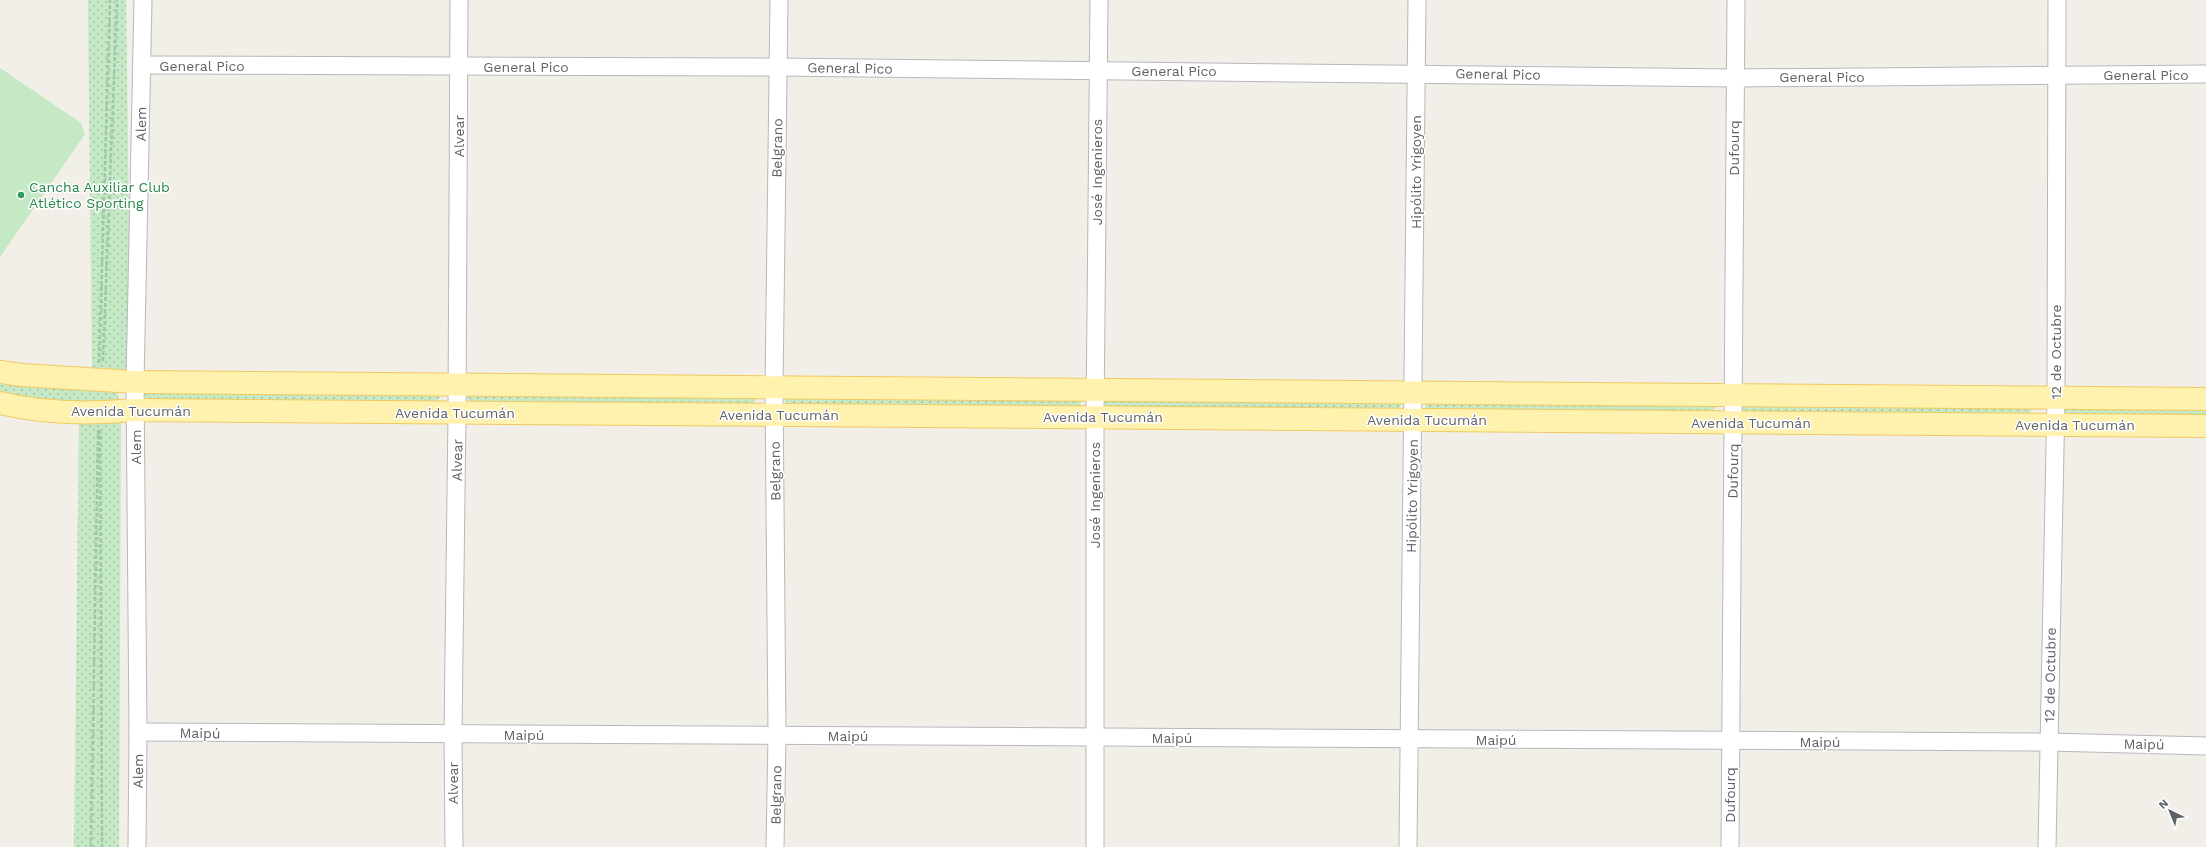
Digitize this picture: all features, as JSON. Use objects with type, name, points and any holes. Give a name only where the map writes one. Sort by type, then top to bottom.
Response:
[{"type":"main road","name":"Avenida Tucumán","points":[[0,372],[22,375],[135,382],[2206,399]]},
{"type":"main road","name":"Avenida Tucumán","points":[[0,402],[38,410],[98,413],[135,410],[2206,426]]},
{"type":"street","name":"Alem","points":[[137,847],[138,732],[135,382],[143,65],[143,0]]},
{"type":"street","name":"Alvear","points":[[454,847],[453,735],[458,384],[459,0]]},
{"type":"street","name":"Belgrano","points":[[775,847],[777,736],[774,387],[779,0]]},
{"type":"street","name":"José Ingenieros","points":[[1095,847],[1095,417],[1097,70],[1099,0]]},
{"type":"street","name":"Hipólito Yrigoyen","points":[[1408,847],[1417,0]]},
{"type":"street","name":"Dufourq","points":[[1730,847],[1734,422],[1734,78],[1736,0]]},
{"type":"street","name":"12 de Octubre","points":[[2047,847],[2056,398],[2057,0]]},
{"type":"street","name":"General Pico","points":[[143,65],[778,67],[1416,73],[1734,78],[2206,74]]},
{"type":"street","name":"Maipú","points":[[138,732],[453,735],[2049,742],[2206,746]]},
{"type":"green space","points":[[88,0],[126,0],[131,377],[92,379]]},
{"type":"green space","name":"Cancha Auxiliar Club Atlético Sporting","points":[[0,68],[81,123],[85,134],[0,257]]},
{"type":"green space","points":[[0,373],[119,382],[118,411],[0,399]]},
{"type":"green space","points":[[149,388],[435,392],[440,398],[433,402],[147,400],[143,393]]},
{"type":"green space","points":[[751,390],[757,399],[751,404],[473,403],[466,398],[472,391]]},
{"type":"green space","points":[[785,393],[1079,396],[1081,404],[1078,408],[791,405],[785,401]]},
{"type":"green space","points":[[1106,394],[1401,403],[1400,408],[1324,410],[1106,406],[1103,401]]},
{"type":"green space","points":[[1710,398],[1716,407],[1712,411],[1427,411],[1425,404]]},
{"type":"green space","points":[[2075,403],[2206,404],[2206,415],[2067,415],[2064,410]]},
{"type":"green space","points":[[1741,405],[2034,407],[2028,414],[1743,411]]},
{"type":"green space","points":[[79,419],[121,419],[119,847],[74,847]]},
{"type":"place","name":"Cancha Auxiliar Club Atlético Sporting","points":[[21,195]]}]
